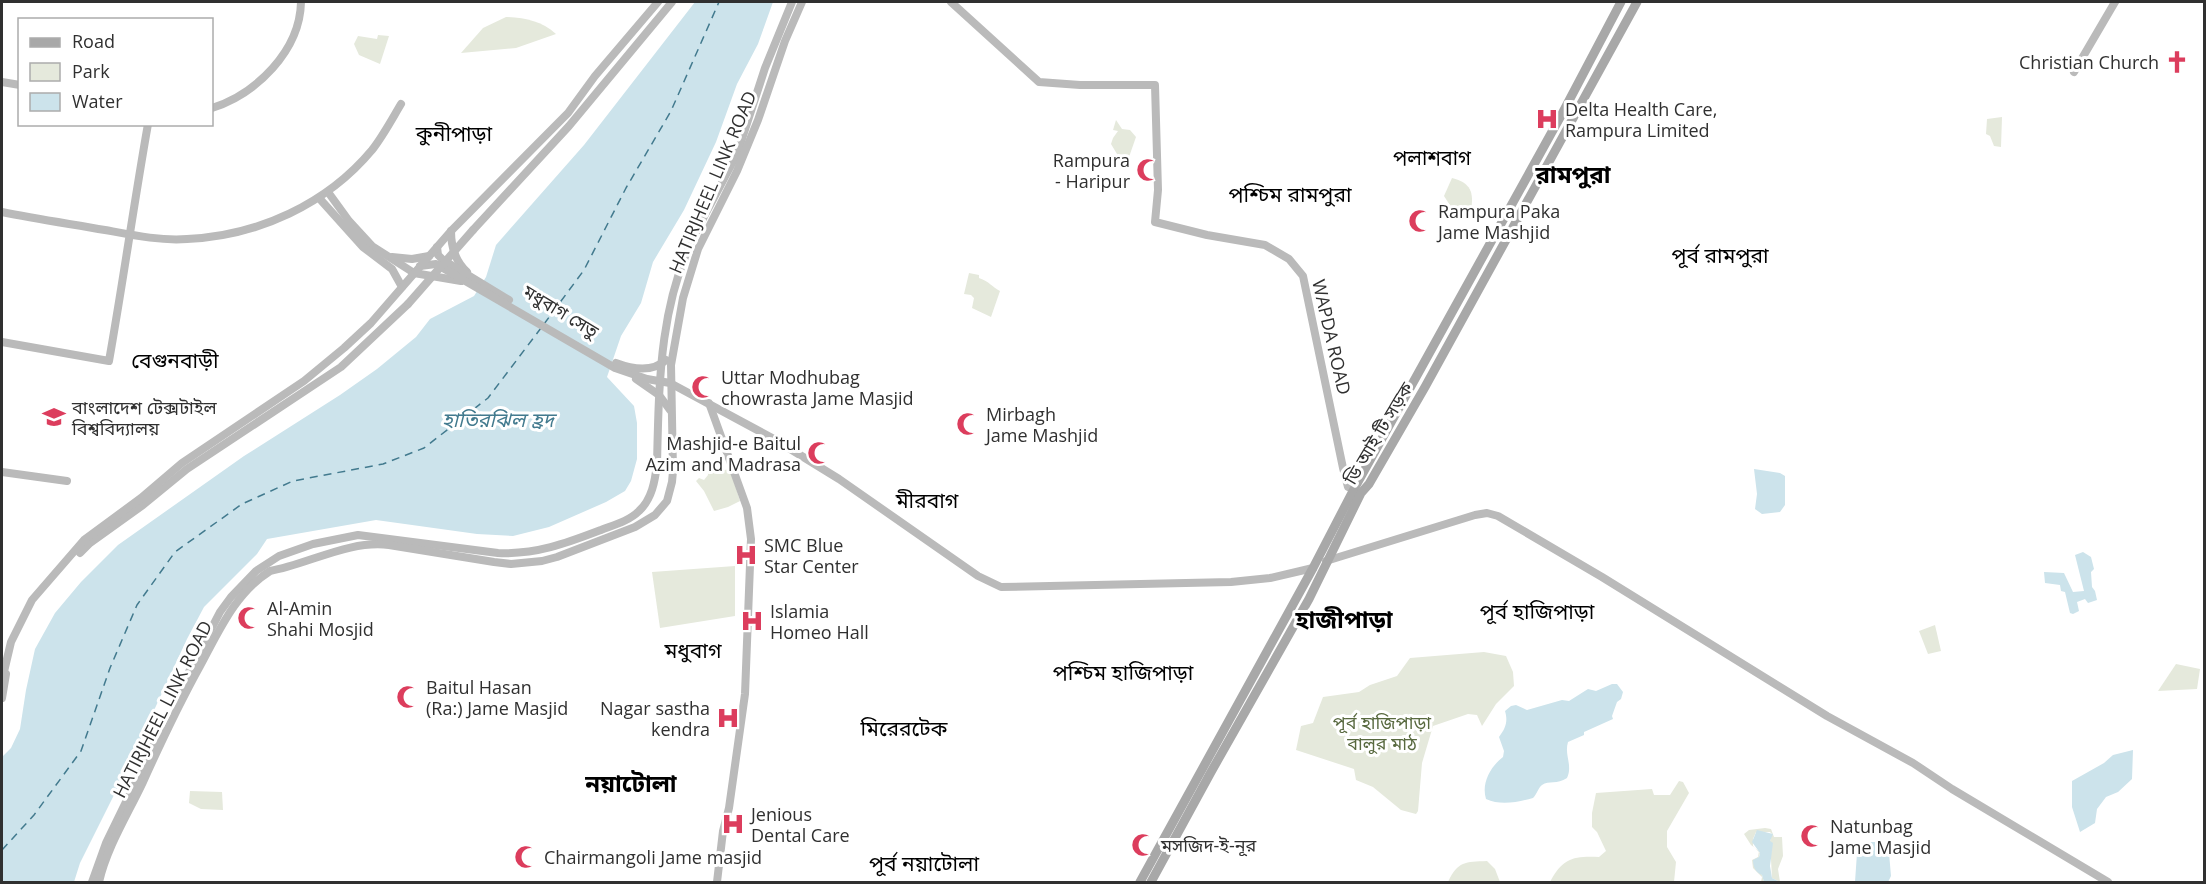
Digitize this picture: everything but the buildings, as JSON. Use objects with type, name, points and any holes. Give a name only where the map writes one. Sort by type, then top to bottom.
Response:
[{"type":"main road","points":[[213,108],[245,93],[270,71],[294,31],[301,2]]},
{"type":"main road","points":[[617,66],[620,56],[658,2]]},
{"type":"main road","points":[[2,680],[8,650],[32,600],[88,536],[141,498],[182,462],[324,366],[371,323],[451,231],[568,113],[596,76],[664,2]]},
{"type":"main road","points":[[2,698],[12,649],[32,606],[84,549],[210,452],[341,367],[383,330],[569,126],[672,2]]},
{"type":"main road","points":[[92,882],[106,843],[220,612],[236,590],[262,566],[288,553],[341,537],[369,535],[498,553],[513,554],[544,550],[624,521],[638,512],[652,489],[657,464],[659,384],[666,319],[683,261],[737,154],[765,68],[792,2]]},
{"type":"main road","name":"HATIRJHEEL LINK ROAD","points":[[99,882],[120,829],[211,643],[247,588],[270,571],[372,544],[511,564],[542,561],[619,534],[646,521],[667,501],[673,471],[670,383],[683,298],[698,249],[750,140],[785,41],[802,2]]},
{"type":"main road","name":"WAPDA ROAD","points":[[951,2],[1039,82],[1080,85],[1155,85],[1158,190],[1155,222],[1207,235],[1265,245],[1289,259],[1303,276],[1348,487],[1357,491]]},
{"type":"main road","name":"ডি আই টি সড়ক","points":[[1140,882],[1357,491],[1621,2]]},
{"type":"main road","name":"ডি আই টি সড়ক","points":[[1151,882],[1309,599],[1357,491],[1370,484],[1400,433],[1637,2]]},
{"type":"main road","points":[[2074,72],[2115,2]]},
{"type":"main road","points":[[765,68],[770,65],[785,41]]},
{"type":"main road","points":[[2,82],[18,85]]},
{"type":"main road","points":[[2,212],[129,234],[186,239],[211,237],[269,222],[328,192],[371,151],[401,104]]},
{"type":"main road","points":[[2,342],[109,361],[128,258],[129,234],[148,126]]},
{"type":"main road","points":[[328,192],[363,238],[414,273],[470,281]]},
{"type":"main road","points":[[319,198],[363,247],[395,272],[399,291]]},
{"type":"main road","points":[[1512,203],[1522,208]]},
{"type":"main road","points":[[306,205],[319,206],[332,211]]},
{"type":"main road","points":[[451,231],[455,256],[470,281]]},
{"type":"main road","name":"মধুবাগ সেতু","points":[[437,247],[438,255],[470,281],[622,368],[659,395],[670,411]]},
{"type":"main road","points":[[389,256],[405,259],[429,256]]},
{"type":"main road","points":[[414,273],[436,264],[470,281]]},
{"type":"main road","points":[[622,368],[659,366],[669,357],[674,347]]},
{"type":"main road","points":[[622,368],[670,383],[709,403],[839,479],[960,564],[1001,587],[1231,582],[1270,578],[1313,568]]},
{"type":"main road","points":[[670,395],[674,390],[681,389]]},
{"type":"main road","points":[[709,403],[745,502],[752,538],[745,694],[717,882]]},
{"type":"main road","points":[[2,472],[67,481]]},
{"type":"main road","points":[[1326,561],[1475,515],[1487,513],[1498,516],[1602,576],[1827,716],[1912,763],[2108,882]]},
{"type":"main road","points":[[270,571],[279,564],[369,535]]},
{"type":"green space","points":[[506,17],[533,21],[556,34],[516,48],[461,53],[483,28]]},
{"type":"green space","points":[[378,35],[389,36],[380,64],[359,55],[354,44],[358,36],[377,39]]},
{"type":"green space","points":[[2002,117],[2001,147],[1994,146],[1990,136],[1986,134],[1987,119]]},
{"type":"green space","points":[[1116,120],[1122,129],[1130,130],[1136,137],[1129,157],[1120,159],[1111,144],[1118,131],[1113,130]]},
{"type":"green space","points":[[1452,178],[1470,189],[1471,211],[1455,213],[1444,196]]},
{"type":"green space","points":[[969,273],[979,275],[979,278],[1000,291],[991,317],[972,308],[974,298],[964,294]]},
{"type":"green space","points":[[715,463],[719,471],[730,469],[740,501],[714,511],[696,481],[699,478],[704,480],[708,475],[707,465]]},
{"type":"green space","points":[[735,566],[735,616],[660,628],[652,572]]},
{"type":"green space","points":[[1935,625],[1941,651],[1928,654],[1919,631]]},
{"type":"green space","name":"পূর্ব হাজিপাড়া বালুর মাঠ","points":[[1484,652],[1506,656],[1513,672],[1514,686],[1496,704],[1482,726],[1477,715],[1468,714],[1433,726],[1422,763],[1416,814],[1401,810],[1373,787],[1356,780],[1354,769],[1296,750],[1301,726],[1313,723],[1323,697],[1359,692],[1370,685],[1397,676],[1410,658]]},
{"type":"green space","points":[[2176,664],[2200,669],[2197,689],[2158,691]]},
{"type":"green space","points":[[1679,781],[1683,782],[1689,793],[1667,831],[1667,847],[1676,862],[1674,882],[1550,882],[1564,863],[1575,858],[1599,857],[1606,851],[1592,827],[1596,793],[1652,789],[1654,795],[1670,795]]},
{"type":"green space","points":[[190,791],[222,792],[223,810],[201,809],[189,803]]},
{"type":"green space","points":[[1771,829],[1774,837],[1782,837],[1783,856],[1778,869],[1780,882],[1773,882],[1778,881],[1772,878],[1770,841],[1772,834],[1756,832],[1753,839],[1755,848],[1744,834],[1749,830]]},
{"type":"green space","points":[[1760,853],[1755,868],[1762,875],[1764,882],[1761,882],[1762,877],[1753,868],[1752,860],[1758,857]]},
{"type":"green space","points":[[1487,861],[1495,869],[1500,882],[1448,882],[1459,866]]},
{"type":"water","name":"হাতিরঝিল হ্রদ","points":[[695,2],[773,2],[758,44],[737,84],[716,142],[684,210],[653,262],[641,303],[621,336],[607,377],[634,406],[637,423],[637,459],[631,481],[625,491],[606,502],[549,527],[513,536],[477,534],[376,520],[267,539],[257,554],[204,607],[80,863],[74,882],[2,882],[2,757],[11,748],[20,729],[35,649],[55,613],[81,582],[118,545],[244,456],[377,369],[416,337],[430,319],[474,296],[486,277],[496,245],[584,145]]},
{"type":"water","points":[[1754,469],[1780,473],[1785,476],[1785,505],[1780,512],[1762,514],[1755,509],[1757,494]]},
{"type":"water","points":[[2083,552],[2091,557],[2094,569],[2091,572],[2092,587],[2097,600],[2088,603],[2085,599],[2077,602],[2079,611],[2073,614],[2070,613],[2065,592],[2061,591],[2060,585],[2045,583],[2044,572],[2064,573],[2073,592],[2084,591],[2075,555]]},
{"type":"water","points":[[1617,684],[1623,692],[1621,699],[1617,702],[1613,719],[1568,742],[1569,773],[1567,778],[1542,785],[1533,798],[1504,803],[1486,799],[1485,787],[1488,775],[1503,757],[1504,751],[1499,737],[1506,724],[1505,711],[1516,705],[1527,710],[1562,700],[1569,701],[1588,689],[1596,691]]},
{"type":"water","points":[[2133,750],[2132,779],[2118,792],[2106,797],[2097,809],[2095,823],[2080,832],[2072,807],[2072,781],[2104,763],[2113,755]]},
{"type":"water","points":[[1757,830],[1773,834],[1770,841],[1773,843],[1770,866],[1772,878],[1778,881],[1764,882],[1762,875],[1754,867],[1753,860],[1759,857],[1760,853],[1752,842]]},
{"type":"water","points":[[1865,842],[1879,842],[1880,848],[1889,853],[1891,876],[1888,882],[1855,882],[1857,853],[1865,851]]},
{"type":"ferry route","points":[[544,324],[584,270],[626,188],[671,111],[719,2]]},
{"type":"ferry route","points":[[2,850],[34,815],[81,751],[110,668],[137,605],[175,552],[242,504],[293,481],[383,464],[424,448],[488,398],[541,328]]},
{"type":"place","name":"Christian Church","points":[[2177,62]]},
{"type":"place","name":"Delta Health Care, Rampura Limited","points":[[1547,119]]},
{"type":"place","name":"Rampura - Haripur","points":[[1148,170]]},
{"type":"place","name":"Rampura Paka Jame Mashjid","points":[[1420,221]]},
{"type":"place","name":"Uttar Modhubag chowrasta Jame Masjid","points":[[703,387]]},
{"type":"place","name":"বাংলাদেশ টেক্সটাইল বিশ্ববিদ্যালয়","points":[[54,417]]},
{"type":"place","name":"Mirbagh Jame Mashjid","points":[[968,424]]},
{"type":"place","name":"Mashjid-e Baitul Azim and Madrasa","points":[[819,453]]},
{"type":"place","name":"SMC Blue Star Center","points":[[746,555]]},
{"type":"place","name":"Al-Amin Shahi Mosjid","points":[[249,618]]},
{"type":"place","name":"Islamia Homeo Hall","points":[[752,621]]},
{"type":"place","name":"Baitul Hasan (Ra:) Jame Masjid","points":[[408,697]]},
{"type":"place","name":"Nagar sastha kendra","points":[[728,718]]},
{"type":"place","name":"Jenious Dental Care","points":[[733,824]]},
{"type":"place","name":"Natunbag Jame Masjid","points":[[1812,836]]},
{"type":"place","name":"মসজিদ-ই-নূর","points":[[1143,845]]},
{"type":"place","name":"Chairmangoli Jame masjid","points":[[526,857]]},
{"type":"district","name":"কুনীপাড়া","points":[[454,133]]},
{"type":"district","name":"পলাশবাগ","points":[[1432,157]]},
{"type":"district","name":"রামপুরা","points":[[1573,173]]},
{"type":"district","name":"পশ্চিম রামপুরা","points":[[1290,194]]},
{"type":"district","name":"পূর্ব রামপুরা","points":[[1720,255]]},
{"type":"district","name":"বেগুনবাড়ী","points":[[175,360]]},
{"type":"district","name":"মীরবাগ","points":[[927,500]]},
{"type":"district","name":"পূর্ব হাজিপাড়া","points":[[1537,611]]},
{"type":"district","name":"হাজীপাড়া","points":[[1344,618]]},
{"type":"district","name":"মধুবাগ","points":[[693,650]]},
{"type":"district","name":"পশ্চিম হাজিপাড়া","points":[[1123,672]]},
{"type":"district","name":"মিরেরটেক","points":[[904,728]]},
{"type":"district","name":"নয়াটোলা","points":[[631,782]]},
{"type":"district","name":"পূর্ব নয়াটোলা","points":[[924,863]]}]
